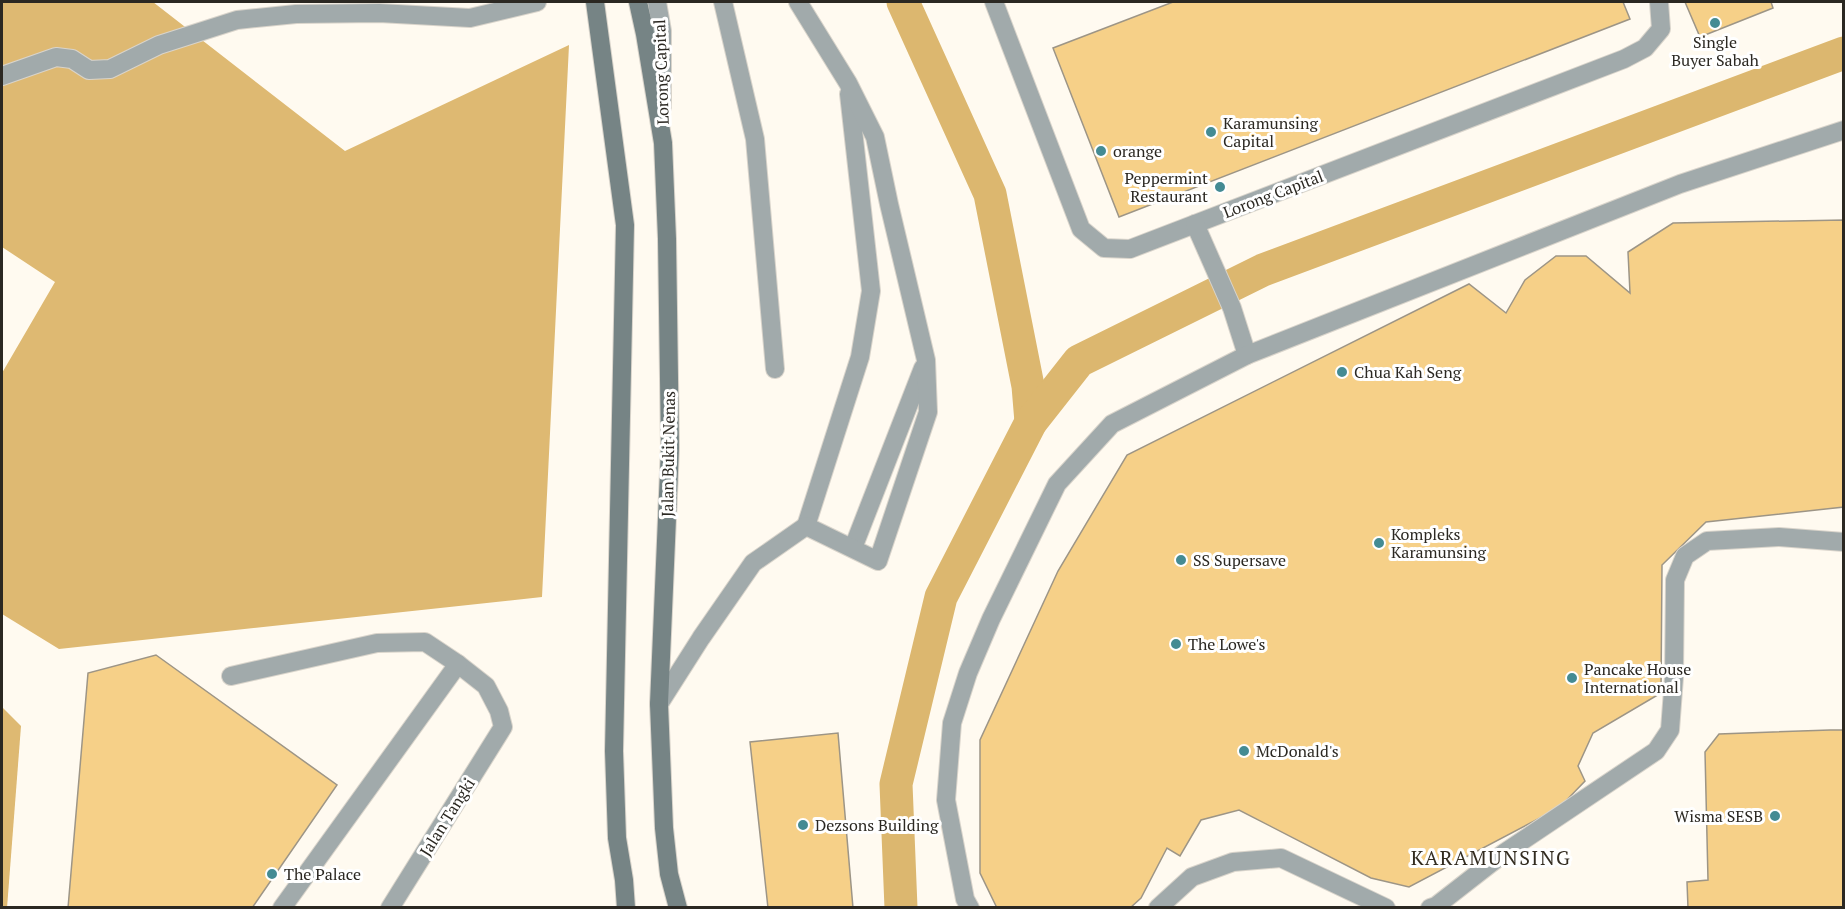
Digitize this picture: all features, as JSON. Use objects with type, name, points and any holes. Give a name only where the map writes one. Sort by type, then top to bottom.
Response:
[{"type":"main road","points":[[595,2],[625,225],[614,751],[617,838],[626,908]]},
{"type":"main road","name":"Jalan Bukit Nenas","points":[[638,2],[663,143],[668,239],[670,448],[659,704],[664,828],[669,874],[678,908]]},
{"type":"street","points":[[2,76],[56,57],[72,59],[88,70],[110,69],[159,45],[237,20],[296,14],[470,18],[537,2]]},
{"type":"street","name":"Lorong Capital","points":[[657,2],[662,31],[663,143]]},
{"type":"street","points":[[723,2],[755,139],[775,369]]},
{"type":"street","points":[[798,2],[848,83],[875,137],[926,360],[928,412],[878,561],[806,526]]},
{"type":"street","name":"Lorong Capital","points":[[994,2],[1081,229],[1104,248],[1130,249],[1624,59],[1645,48],[1661,29],[1659,2]]},
{"type":"street","points":[[659,704],[753,563],[806,526],[860,357],[871,291],[848,83]]},
{"type":"street","points":[[970,908],[964,899],[946,800],[952,723],[968,672],[991,619],[1057,484],[1112,424],[1247,355],[1680,184],[1844,130]]},
{"type":"street","points":[[1195,224],[1232,308],[1247,355]]},
{"type":"street","points":[[853,548],[926,360]]},
{"type":"street","points":[[1430,908],[1436,906],[1504,853],[1656,751],[1670,730],[1674,677],[1675,580],[1685,556],[1707,541],[1779,537],[1844,542]]},
{"type":"street","points":[[231,676],[377,643],[425,642],[458,664],[282,908]]},
{"type":"street","name":"Jalan Tangki","points":[[390,908],[503,727],[499,711],[486,686],[458,664]]},
{"type":"street","points":[[1158,908],[1192,877],[1233,862],[1281,858],[1386,908]]},
{"type":"shaded area","points":[[2,2],[153,2],[345,151],[569,45],[542,597],[59,649],[2,614],[2,373],[55,282],[2,247]]},
{"type":"shaded area","points":[[2,707],[21,726],[7,908],[2,907]]},
{"type":"building","name":"Karamunsing Capital","points":[[1173,2],[1623,2],[1630,19],[1119,217],[1053,48]]},
{"type":"building","name":"Single Buyer Sabah","points":[[1685,2],[1771,2],[1773,8],[1700,37]]},
{"type":"building","name":"Kompleks Karamunsing","points":[[1844,220],[1844,507],[1706,522],[1662,565],[1661,693],[1593,733],[1578,766],[1585,781],[1559,808],[1409,887],[1371,878],[1239,810],[1201,820],[1180,856],[1167,848],[1141,898],[1130,908],[997,908],[980,873],[980,740],[1058,571],[1127,455],[1469,284],[1506,313],[1525,280],[1556,256],[1586,256],[1630,293],[1628,252],[1673,223]]},
{"type":"building","points":[[156,655],[337,785],[252,908],[68,908],[88,673]]},
{"type":"building","name":"Wisma SESB","points":[[1844,730],[1844,908],[1688,908],[1687,882],[1708,880],[1705,752],[1719,734]]},
{"type":"building","name":"Dezsons Building","points":[[838,733],[853,908],[768,908],[750,742]]},
{"type":"waterway","points":[[903,2],[990,194],[1028,386],[1031,422]]},
{"type":"waterway","points":[[901,908],[896,784],[941,597],[1031,422],[1079,361],[1263,270],[1844,53]]},
{"type":"place","name":"Single Buyer Sabah","points":[[1715,23]]},
{"type":"place","name":"Karamunsing Capital","points":[[1211,132]]},
{"type":"place","name":"orange","points":[[1101,151]]},
{"type":"place","name":"Peppermint Restaurant","points":[[1220,187]]},
{"type":"place","name":"Chua Kah Seng","points":[[1342,372]]},
{"type":"place","name":"Kompleks Karamunsing","points":[[1379,543]]},
{"type":"place","name":"SS Supersave","points":[[1181,560]]},
{"type":"place","name":"The Lowe's","points":[[1176,644]]},
{"type":"place","name":"Pancake House International","points":[[1572,678]]},
{"type":"place","name":"McDonald's","points":[[1244,751]]},
{"type":"place","name":"Wisma SESB","points":[[1775,816]]},
{"type":"place","name":"Dezsons Building","points":[[803,825]]},
{"type":"place","name":"The Palace","points":[[272,874]]},
{"type":"district","name":"KARAMUNSING","points":[[1491,858]]}]
